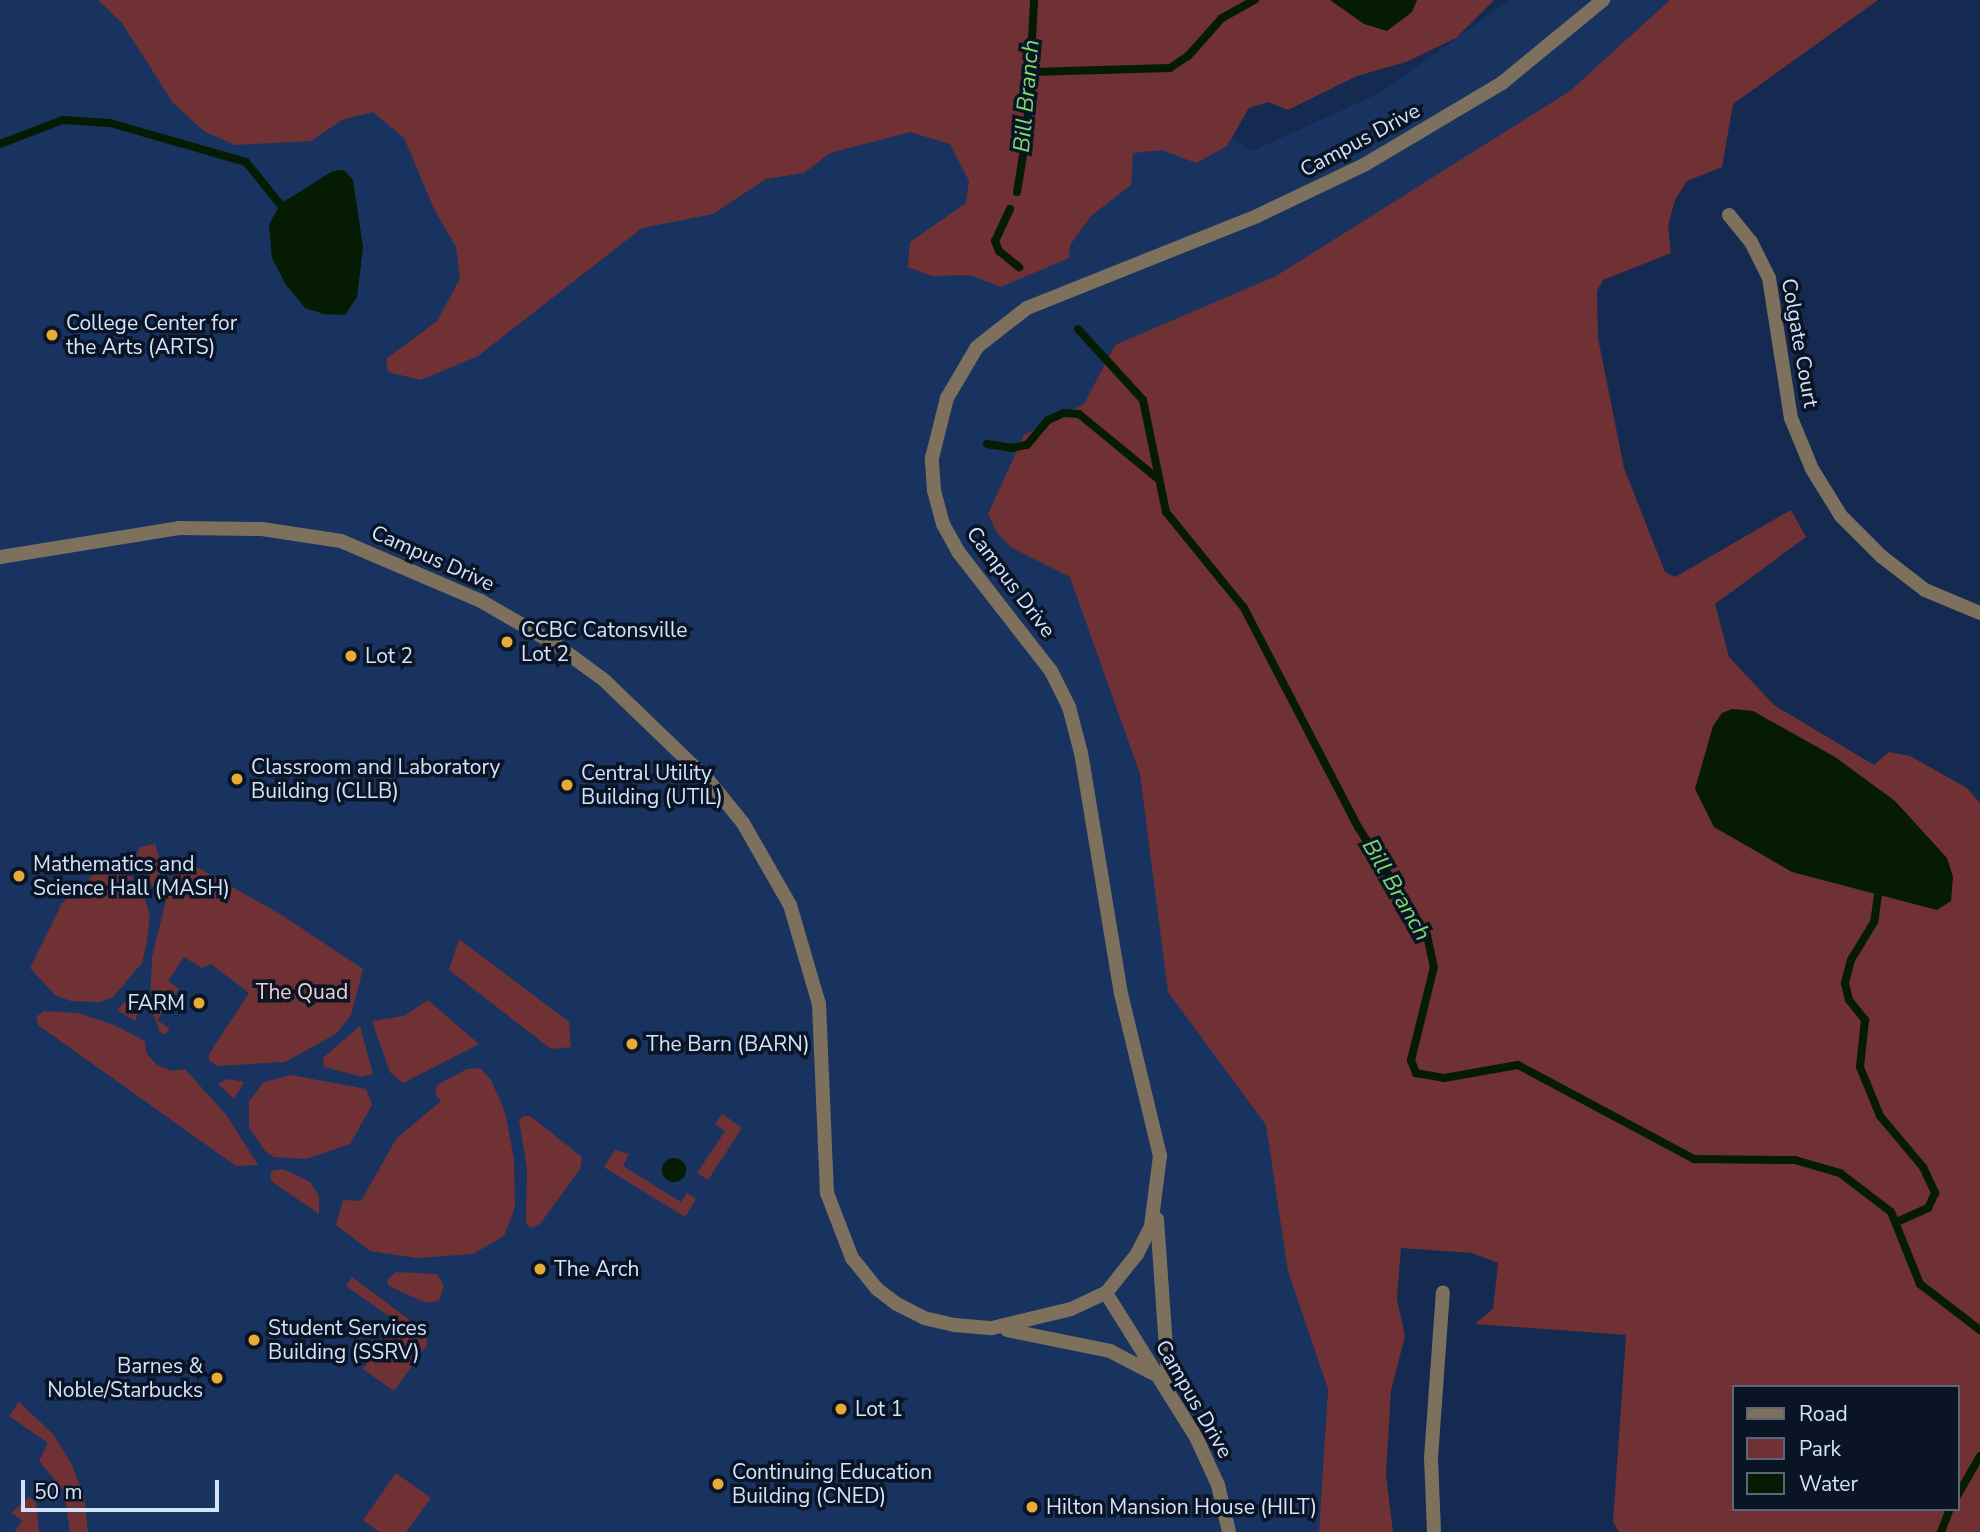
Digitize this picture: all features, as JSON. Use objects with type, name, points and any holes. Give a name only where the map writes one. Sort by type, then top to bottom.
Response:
[{"type":"street","name":"Campus Drive","points":[[0,557],[179,528],[262,529],[341,541],[481,600],[523,623],[604,680],[708,780],[749,833],[790,905],[819,1004],[827,1193],[852,1258],[877,1289],[924,1318],[992,1328],[1032,1322],[1106,1293],[1137,1254],[1157,1200],[1160,1156],[1121,994],[1081,753],[1069,707],[1051,671],[959,553],[943,524],[934,490],[932,458],[947,398],[977,347],[1027,308],[1256,216],[1364,165],[1502,83],[1604,0]]},
{"type":"street","name":"Colgate Court","points":[[1729,215],[1751,242],[1769,278],[1791,418],[1812,469],[1841,516],[1881,556],[1925,590],[1980,613]]},
{"type":"street","points":[[1157,1200],[1158,1278],[1169,1392]]},
{"type":"street","points":[[1434,1532],[1431,1458],[1443,1292]]},
{"type":"street","name":"Campus Drive","points":[[1106,1293],[1169,1392],[1218,1485],[1229,1532]]},
{"type":"street","points":[[992,1328],[1101,1348],[1158,1377]]},
{"type":"shaded area","points":[[0,0],[1060,0],[1200,117],[1252,151],[1380,93],[1510,0],[1687,0],[1350,1033],[1319,1532],[0,1532]]},
{"type":"green space","points":[[98,0],[1494,0],[1456,38],[1406,62],[1357,76],[1288,110],[1268,102],[1249,108],[1227,146],[1196,163],[1162,150],[1133,153],[1131,185],[1091,216],[1070,245],[1069,258],[1001,287],[970,275],[932,276],[908,267],[910,242],[966,203],[969,181],[950,144],[910,132],[830,153],[804,173],[766,179],[713,214],[642,228],[478,356],[421,380],[388,372],[386,359],[437,321],[460,279],[456,247],[435,211],[404,138],[373,112],[342,120],[311,141],[235,145],[204,131],[173,103],[122,23]]},
{"type":"green space","points":[[1670,0],[1878,0],[1733,104],[1722,167],[1687,181],[1675,200],[1668,226],[1671,253],[1603,280],[1597,291],[1598,338],[1624,468],[1665,572],[1675,577],[1791,510],[1806,537],[1715,604],[1729,657],[1774,705],[1874,765],[1889,752],[1910,756],[1967,788],[1980,803],[1980,1532],[1619,1532],[1613,1522],[1626,1335],[1475,1324],[1493,1309],[1498,1263],[1472,1253],[1401,1248],[1397,1299],[1405,1336],[1391,1391],[1386,1475],[1393,1532],[1319,1532],[1328,1389],[1288,1271],[1266,1125],[1168,992],[1140,774],[1070,577],[1012,548],[997,533],[988,514],[1024,435],[1084,404],[1115,345],[1276,276],[1570,91]]},
{"type":"green space","points":[[155,844],[162,868],[154,889],[136,856],[140,847]]},
{"type":"green space","name":"The Quad","points":[[186,861],[280,914],[363,969],[351,1015],[336,1034],[285,1062],[218,1066],[209,1061],[209,1054],[249,993],[211,964],[202,968],[184,957],[168,981],[179,989],[157,1020],[170,1029],[164,1035],[160,1032],[150,1006],[152,957],[174,868]]},
{"type":"green space","points":[[101,868],[131,877],[143,893],[150,916],[146,946],[142,963],[113,997],[100,1002],[71,1001],[55,995],[30,968],[62,903]]},
{"type":"green space","points":[[459,939],[569,1022],[571,1047],[551,1049],[449,970]]},
{"type":"green space","points":[[137,990],[140,1006],[135,1021],[117,1010]]},
{"type":"green space","name":"The Quad","points":[[428,1000],[479,1044],[403,1083],[390,1072],[372,1021],[404,1016]]},
{"type":"green space","points":[[44,1011],[78,1013],[114,1025],[145,1041],[146,1053],[157,1065],[172,1071],[185,1069],[227,1116],[258,1165],[236,1166],[38,1025],[36,1017]]},
{"type":"green space","name":"The Quad","points":[[360,1026],[373,1074],[362,1077],[324,1067],[323,1058]]},
{"type":"green space","points":[[480,1068],[491,1080],[505,1112],[514,1159],[515,1207],[504,1236],[473,1254],[417,1258],[370,1251],[336,1225],[343,1200],[361,1201],[396,1139],[441,1101],[435,1094],[437,1085],[467,1069]]},
{"type":"green space","points":[[291,1075],[366,1089],[372,1105],[350,1144],[306,1159],[274,1157],[265,1151],[249,1127],[249,1101],[264,1082]]},
{"type":"green space","points":[[228,1079],[244,1082],[234,1099],[218,1084]]},
{"type":"green space","points":[[722,1114],[742,1128],[708,1180],[697,1173],[725,1131],[715,1124]]},
{"type":"green space","points":[[523,1116],[530,1116],[582,1157],[580,1169],[540,1224],[530,1228],[526,1223],[527,1169],[519,1120]]},
{"type":"green space","points":[[615,1150],[629,1154],[623,1166],[681,1202],[687,1193],[696,1199],[685,1217],[604,1167]]},
{"type":"green space","points":[[283,1169],[310,1182],[319,1196],[319,1214],[271,1181],[271,1171]]},
{"type":"green space","points":[[396,1272],[437,1274],[444,1286],[439,1301],[426,1303],[389,1286],[387,1280]]},
{"type":"green space","points":[[352,1277],[426,1332],[427,1345],[394,1391],[363,1369],[396,1321],[346,1286]]},
{"type":"green space","points":[[19,1402],[54,1435],[72,1465],[84,1496],[88,1532],[70,1532],[64,1491],[39,1461],[48,1443],[9,1416]]},
{"type":"green space","points":[[396,1473],[431,1498],[406,1532],[379,1532],[363,1520]]},
{"type":"green space","points":[[29,1497],[36,1502],[39,1532],[15,1532],[22,1520],[11,1513]]},
{"type":"water","points":[[1330,0],[1417,0],[1412,12],[1387,31],[1364,24]]},
{"type":"water","points":[[344,170],[353,180],[363,247],[357,297],[345,315],[324,314],[305,308],[286,285],[272,258],[269,225],[280,204],[333,171]]},
{"type":"water","points":[[1732,709],[1753,711],[1835,757],[1895,801],[1947,858],[1953,877],[1951,901],[1937,910],[1792,872],[1714,827],[1695,789],[1713,726],[1722,713]]},
{"type":"water","points":[[674,1158],[683,1161],[686,1170],[683,1179],[674,1182],[665,1179],[662,1170],[665,1161]]},
{"type":"waterway","name":"Bill Branch","points":[[1017,192],[1027,131],[1034,0]]},
{"type":"waterway","points":[[1031,72],[1170,68],[1188,56],[1222,18],[1255,0]]},
{"type":"waterway","points":[[0,144],[63,120],[110,123],[246,162],[280,204]]},
{"type":"waterway","name":"Bill Branch","points":[[1010,209],[995,241],[999,251],[1019,267]]},
{"type":"waterway","name":"Bill Branch","points":[[1078,329],[1143,400],[1166,512],[1244,608],[1358,827],[1427,935],[1434,967],[1411,1060],[1416,1073],[1444,1078],[1518,1065],[1694,1159],[1795,1160],[1840,1173],[1891,1212],[1920,1284],[1980,1330]]},
{"type":"waterway","points":[[987,444],[1011,448],[1027,445],[1048,420],[1064,413],[1079,414],[1158,479]]},
{"type":"waterway","points":[[1878,895],[1874,922],[1851,960],[1845,983],[1849,1000],[1865,1020],[1860,1067],[1880,1116],[1923,1167],[1935,1193],[1928,1208],[1896,1222]]},
{"type":"waterway","name":"Bill Branch","points":[[1959,1493],[1980,1456]]},
{"type":"waterway","name":"Bill Branch","points":[[1941,1532],[1949,1511]]},
{"type":"place","name":"College Center for the Arts (ARTS)","points":[[52,335]]},
{"type":"place","name":"CCBC Catonsville Lot 2","points":[[507,642]]},
{"type":"place","name":"Lot 2","points":[[351,656]]},
{"type":"place","name":"Classroom and Laboratory Building (CLLB)","points":[[237,779]]},
{"type":"place","name":"Central Utility Building (UTIL)","points":[[567,785]]},
{"type":"place","name":"Mathematics and Science Hall (MASH)","points":[[19,876]]},
{"type":"place","name":"FARM","points":[[199,1003]]},
{"type":"place","name":"The Barn (BARN)","points":[[632,1044]]},
{"type":"place","name":"The Arch","points":[[540,1269]]},
{"type":"place","name":"Student Services Building (SSRV)","points":[[254,1340]]},
{"type":"place","name":"Barnes & Noble/Starbucks","points":[[217,1378]]},
{"type":"place","name":"Lot 1","points":[[841,1409]]},
{"type":"place","name":"Continuing Education Building (CNED)","points":[[718,1484]]},
{"type":"place","name":"Hilton Mansion House (HILT)","points":[[1032,1507]]}]
